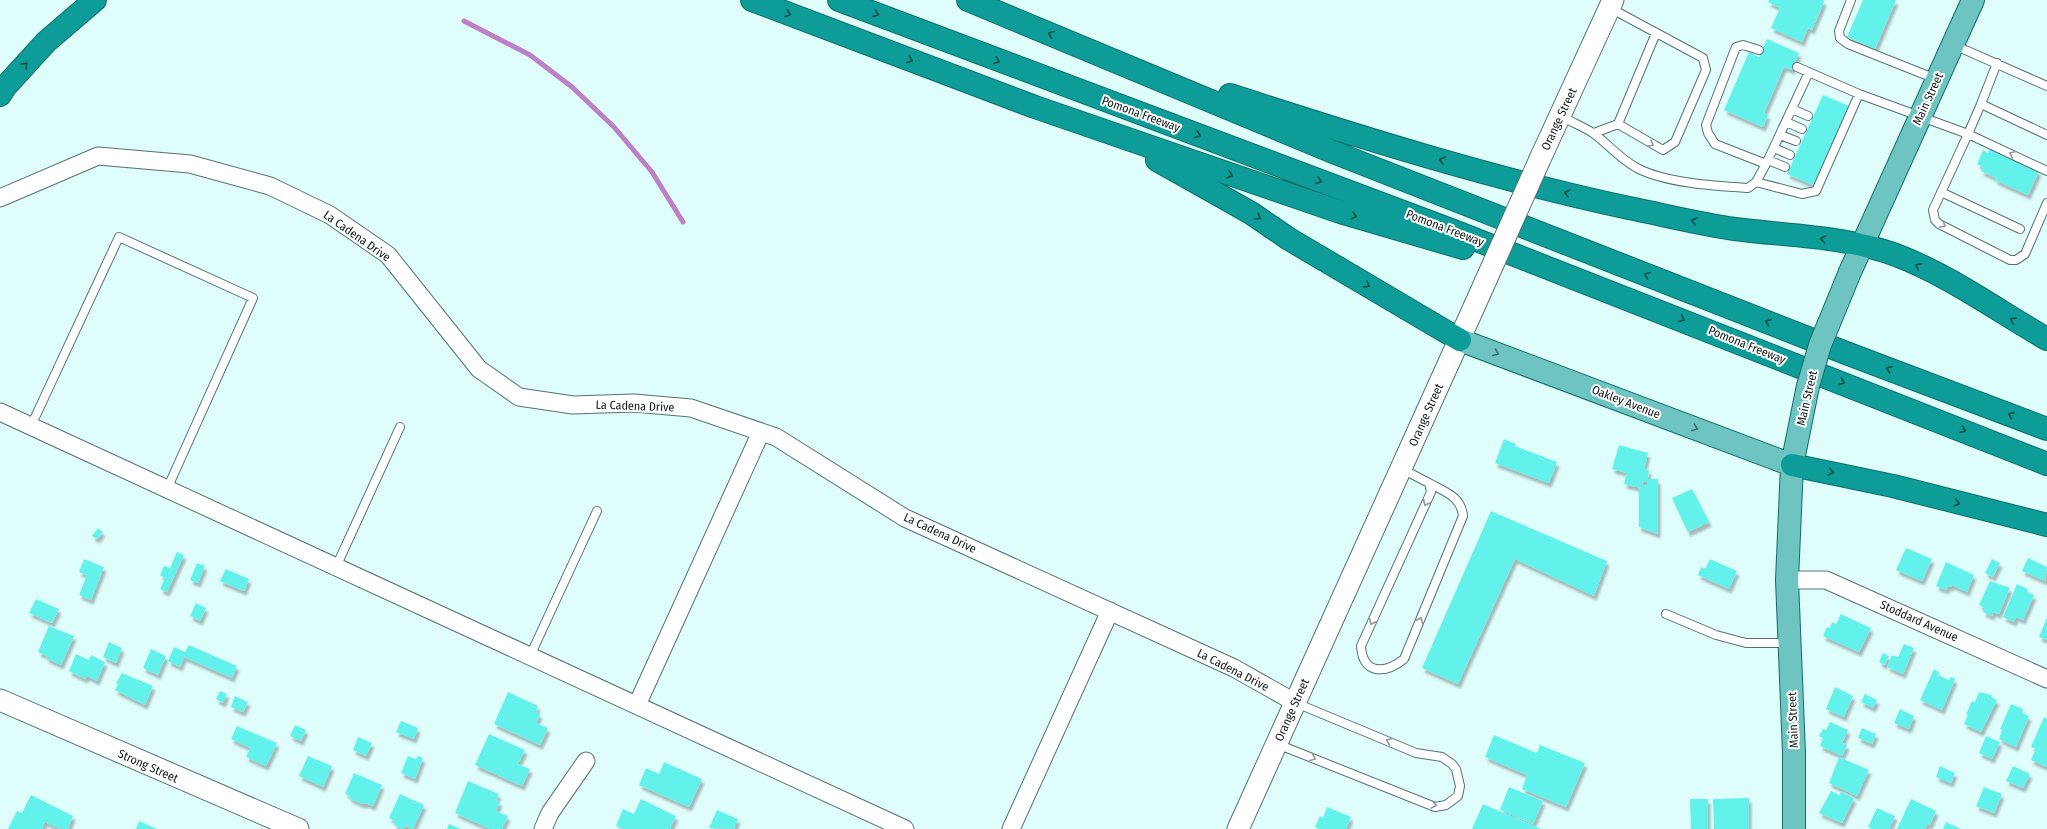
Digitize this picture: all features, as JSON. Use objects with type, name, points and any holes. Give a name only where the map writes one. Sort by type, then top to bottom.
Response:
[{"type":"highway","points":[[0,94],[46,42],[95,0]]},
{"type":"highway","points":[[752,0],[1035,107],[1340,212],[1620,294]]},
{"type":"highway","name":"Pomona Freeway","points":[[839,0],[1620,294],[2047,464]]},
{"type":"highway","points":[[970,0],[1340,155],[1839,350],[2047,429]]},
{"type":"highway","points":[[1086,49],[1331,128],[1472,169],[1628,207],[1732,228],[1862,244],[1901,258],[1953,283],[2047,339]]},
{"type":"highway","points":[[1035,107],[1152,158],[1251,213],[1289,239],[1460,340]]},
{"type":"highway","points":[[1792,464],[1893,486],[2047,525]]},
{"type":"main road","name":"Main Street","points":[[1794,829],[1794,753],[1787,580],[1792,464],[1808,386],[1820,345],[1862,244],[1974,0]]},
{"type":"main road","name":"Oakley Avenue","points":[[1460,340],[1792,464]]},
{"type":"street","name":"Orange Street","points":[[1238,829],[1611,4]]},
{"type":"street","name":"La Cadena Drive","points":[[0,198],[98,156],[190,164],[270,186],[330,215],[388,255],[479,369],[518,397],[573,405],[634,403],[691,408],[776,437],[905,518],[1234,668],[1296,703]]},
{"type":"street","points":[[0,412],[637,705],[895,827]]},
{"type":"street","points":[[637,705],[760,432]]},
{"type":"street","name":"Stoddard Avenue","points":[[1787,580],[1826,580],[2047,679]]},
{"type":"street","points":[[1011,829],[1110,611]]},
{"type":"street","name":"Strong Street","points":[[0,700],[298,829]]},
{"type":"street","points":[[543,829],[550,813],[586,761]]},
{"type":"lane","points":[[1851,0],[1839,31],[1840,38],[1848,44],[1937,79]]},
{"type":"lane","points":[[1611,4],[1656,33],[1703,58],[1706,70],[1675,142],[1663,150],[1618,124]]},
{"type":"lane","points":[[1594,133],[1618,124],[1656,33]]},
{"type":"lane","points":[[1759,50],[1743,44],[1736,47],[1706,125],[1708,133],[1715,144],[1785,167]]},
{"type":"lane","points":[[1953,44],[2047,86]]},
{"type":"lane","points":[[1998,63],[1968,134],[1933,210],[1935,220],[1939,224],[2010,260],[2016,260],[2025,254],[2047,203]]},
{"type":"lane","points":[[1797,67],[1859,94],[1920,115],[1968,134],[2047,171]]},
{"type":"lane","points":[[1561,116],[1594,133],[1609,148],[1637,168],[1659,176],[1708,185],[1748,188],[1756,182],[1767,162],[1809,72]]},
{"type":"lane","points":[[1756,182],[1802,194],[1816,191],[1824,169],[1859,94]]},
{"type":"lane","points":[[1981,104],[2047,135]]},
{"type":"lane","points":[[1792,109],[1808,116]]},
{"type":"lane","points":[[1786,122],[1802,129]]},
{"type":"lane","points":[[1780,135],[1796,142]]},
{"type":"lane","points":[[1774,148],[1790,155]]},
{"type":"lane","points":[[1941,192],[2020,229]]},
{"type":"lane","points":[[31,426],[119,237],[253,298],[167,489]]},
{"type":"lane","points":[[336,567],[400,427]]},
{"type":"lane","points":[[1401,469],[1429,483],[1454,497],[1462,506],[1463,516],[1404,658],[1394,667],[1381,670],[1368,666],[1362,658],[1361,646],[1431,492],[1429,483]]},
{"type":"lane","points":[[530,656],[596,510]]},
{"type":"lane","points":[[1666,614],[1716,635],[1746,643],[1790,643]]},
{"type":"lane","points":[[1277,744],[1435,807],[1446,805],[1458,796],[1460,786],[1456,769],[1442,757],[1416,753],[1296,703]]},
{"type":"building","points":[[1769,0],[1823,0],[1824,2],[1812,30],[1808,28],[1802,42],[1771,28],[1780,8],[1768,2]]},
{"type":"building","points":[[1863,0],[1896,0],[1875,49],[1847,37]]},
{"type":"building","points":[[1767,39],[1799,53],[1792,70],[1784,67],[1764,113],[1768,115],[1763,127],[1724,110],[1749,52],[1759,57]]},
{"type":"building","points":[[1823,95],[1849,106],[1813,185],[1787,174]]},
{"type":"building","points":[[1990,148],[2039,171],[2028,195],[1995,180],[1996,178],[1981,171],[1983,167],[1977,164],[1983,150],[1988,153]]},
{"type":"building","points":[[1504,439],[1516,444],[1515,446],[1557,462],[1549,483],[1495,463]]},
{"type":"building","points":[[1619,445],[1648,453],[1644,469],[1649,470],[1648,479],[1658,479],[1658,534],[1639,527],[1639,489],[1641,488],[1624,484],[1627,473],[1612,469]],"holes":[[[1643,481],[1647,482],[1647,485],[1642,485]]]},
{"type":"building","points":[[1692,489],[1709,522],[1688,532],[1672,498]]},
{"type":"building","points":[[1491,511],[1607,561],[1594,596],[1515,559],[1458,684],[1422,668]]},
{"type":"building","points":[[98,528],[103,532],[97,539],[92,536]]},
{"type":"building","points":[[1906,548],[1932,559],[1922,581],[1896,570]]},
{"type":"building","points":[[177,552],[184,555],[167,592],[160,589],[165,578],[160,575],[164,566],[170,568]]},
{"type":"building","points":[[2028,558],[2047,567],[2045,581],[2022,571]]},
{"type":"building","points":[[84,559],[104,567],[91,600],[79,595],[87,575],[79,572]]},
{"type":"building","points":[[1710,559],[1737,571],[1729,589],[1698,575],[1701,567],[1705,569]]},
{"type":"building","points":[[1992,559],[2000,563],[1993,577],[1985,573]]},
{"type":"building","points":[[1946,562],[1974,575],[1967,592],[1952,585],[1951,587],[1948,586],[1946,590],[1936,586]]},
{"type":"building","points":[[197,563],[205,566],[198,583],[190,580]]},
{"type":"building","points":[[226,569],[249,579],[244,591],[220,581]]},
{"type":"building","points":[[1990,581],[2010,588],[1999,614],[1993,612],[1992,616],[1983,612],[1985,608],[1979,605]]},
{"type":"building","points":[[2017,584],[2028,589],[2027,592],[2034,595],[2023,620],[2016,617],[2014,622],[2003,617]]},
{"type":"building","points":[[36,599],[59,609],[52,623],[29,613]]},
{"type":"building","points":[[196,603],[206,608],[200,621],[190,616]]},
{"type":"building","points":[[1841,614],[1871,628],[1859,652],[1823,636],[1827,627],[1830,628],[1832,622],[1836,624]]},
{"type":"building","points":[[2047,618],[2047,640],[2039,637]]},
{"type":"building","points":[[49,626],[74,636],[61,665],[46,658],[47,656],[38,652]]},
{"type":"building","points":[[109,642],[122,648],[116,663],[103,657]]},
{"type":"building","points":[[1904,644],[1914,648],[1903,674],[1887,667],[1892,655],[1898,657]]},
{"type":"building","points":[[189,645],[237,666],[232,678],[184,657],[180,667],[168,661],[174,647],[185,652]]},
{"type":"building","points":[[151,649],[166,656],[158,675],[143,668]]},
{"type":"building","points":[[1883,653],[1889,656],[1885,665],[1879,662]]},
{"type":"building","points":[[76,654],[89,660],[91,655],[105,662],[97,681],[87,676],[85,679],[69,671]]},
{"type":"building","points":[[1934,669],[1939,672],[1938,675],[1949,680],[1951,677],[1955,679],[1942,710],[1920,700]]},
{"type":"building","points":[[122,673],[153,686],[145,705],[115,690],[118,684],[116,683]]},
{"type":"building","points":[[1835,687],[1853,696],[1844,717],[1826,709]]},
{"type":"building","points":[[220,691],[227,694],[223,703],[216,699]]},
{"type":"building","points":[[508,692],[538,706],[536,712],[540,714],[536,723],[548,728],[540,745],[494,724]]},
{"type":"building","points":[[1979,692],[1992,695],[1991,697],[1997,700],[1981,732],[1964,724],[1968,715],[1966,714],[1972,701],[1975,702]]},
{"type":"building","points":[[1865,694],[1877,700],[1873,708],[1861,702]]},
{"type":"building","points":[[235,696],[248,702],[243,712],[231,707]]},
{"type":"building","points":[[2011,704],[2023,709],[2022,713],[2029,716],[2016,747],[1999,739],[2002,730],[2000,729]]},
{"type":"building","points":[[1900,709],[1914,716],[1909,729],[1894,723]]},
{"type":"building","points":[[2044,717],[2047,719],[2047,767],[2031,760],[2036,749],[2031,747]]},
{"type":"building","points":[[401,721],[418,728],[414,739],[396,732]]},
{"type":"building","points":[[1830,722],[1848,730],[1842,743],[1847,745],[1842,756],[1820,746],[1823,738],[1819,736],[1823,729],[1826,730]]},
{"type":"building","points":[[295,725],[306,730],[301,741],[290,736]]},
{"type":"building","points":[[237,726],[277,743],[266,766],[246,757],[250,748],[231,739]]},
{"type":"building","points":[[1862,728],[1876,734],[1872,744],[1858,738]]},
{"type":"building","points":[[489,734],[525,750],[518,764],[530,769],[522,786],[475,765]]},
{"type":"building","points":[[1494,735],[1537,753],[1540,745],[1585,763],[1566,807],[1522,789],[1527,775],[1485,757]]},
{"type":"building","points":[[1986,736],[2000,742],[1992,759],[1979,753]]},
{"type":"building","points":[[358,737],[372,743],[366,756],[353,750]]},
{"type":"building","points":[[308,756],[332,766],[323,787],[299,776]]},
{"type":"building","points":[[408,756],[416,759],[418,756],[423,758],[415,779],[401,773]]},
{"type":"building","points":[[1839,757],[1869,770],[1857,796],[1829,783]]},
{"type":"building","points":[[664,762],[702,779],[689,807],[639,785],[646,768],[659,774]]},
{"type":"building","points":[[1940,766],[1955,773],[1951,783],[1936,777]]},
{"type":"building","points":[[2013,766],[2030,774],[2023,788],[2006,781]]},
{"type":"building","points":[[354,773],[382,785],[373,806],[360,803],[349,798],[350,796],[345,794]]},
{"type":"building","points":[[468,781],[499,794],[496,800],[500,802],[496,811],[508,816],[502,829],[490,829],[455,813]]},
{"type":"building","points":[[1509,787],[1543,801],[1533,824],[1500,810]]},
{"type":"building","points":[[1984,787],[2002,794],[1994,813],[1976,806]]},
{"type":"building","points":[[1831,791],[1839,795],[1841,792],[1854,798],[1842,823],[1819,813]]},
{"type":"building","points":[[400,794],[424,805],[413,829],[406,826],[402,829],[394,825],[395,821],[389,818]]},
{"type":"building","points":[[31,795],[73,816],[68,829],[61,829],[45,822],[42,829],[8,829],[17,811],[22,813]]},
{"type":"building","points":[[1749,798],[1749,829],[1714,829],[1713,799]]},
{"type":"building","points":[[641,799],[676,816],[670,829],[623,829],[616,826],[623,809],[634,814]]},
{"type":"building","points":[[1690,799],[1708,799],[1708,829],[1691,829]]},
{"type":"building","points":[[1911,799],[1936,811],[1930,825],[1927,824],[1925,829],[1897,829]]},
{"type":"building","points":[[1483,804],[1541,829],[1472,829]]},
{"type":"building","points":[[1327,807],[1351,817],[1346,829],[1319,829],[1315,827],[1320,816],[1323,818]]},
{"type":"building","points":[[1877,808],[1895,816],[1889,829],[1872,829],[1868,827]]},
{"type":"building","points":[[717,810],[738,819],[734,829],[709,828]]},
{"type":"building","points":[[139,821],[157,829],[136,829]]},
{"type":"building","points":[[1946,822],[1961,829],[1943,829]]},
{"type":"building","points":[[449,824],[461,829],[447,829]]},
{"type":"waterway","points":[[464,21],[530,55],[572,87],[614,127],[652,172],[683,222]]}]
